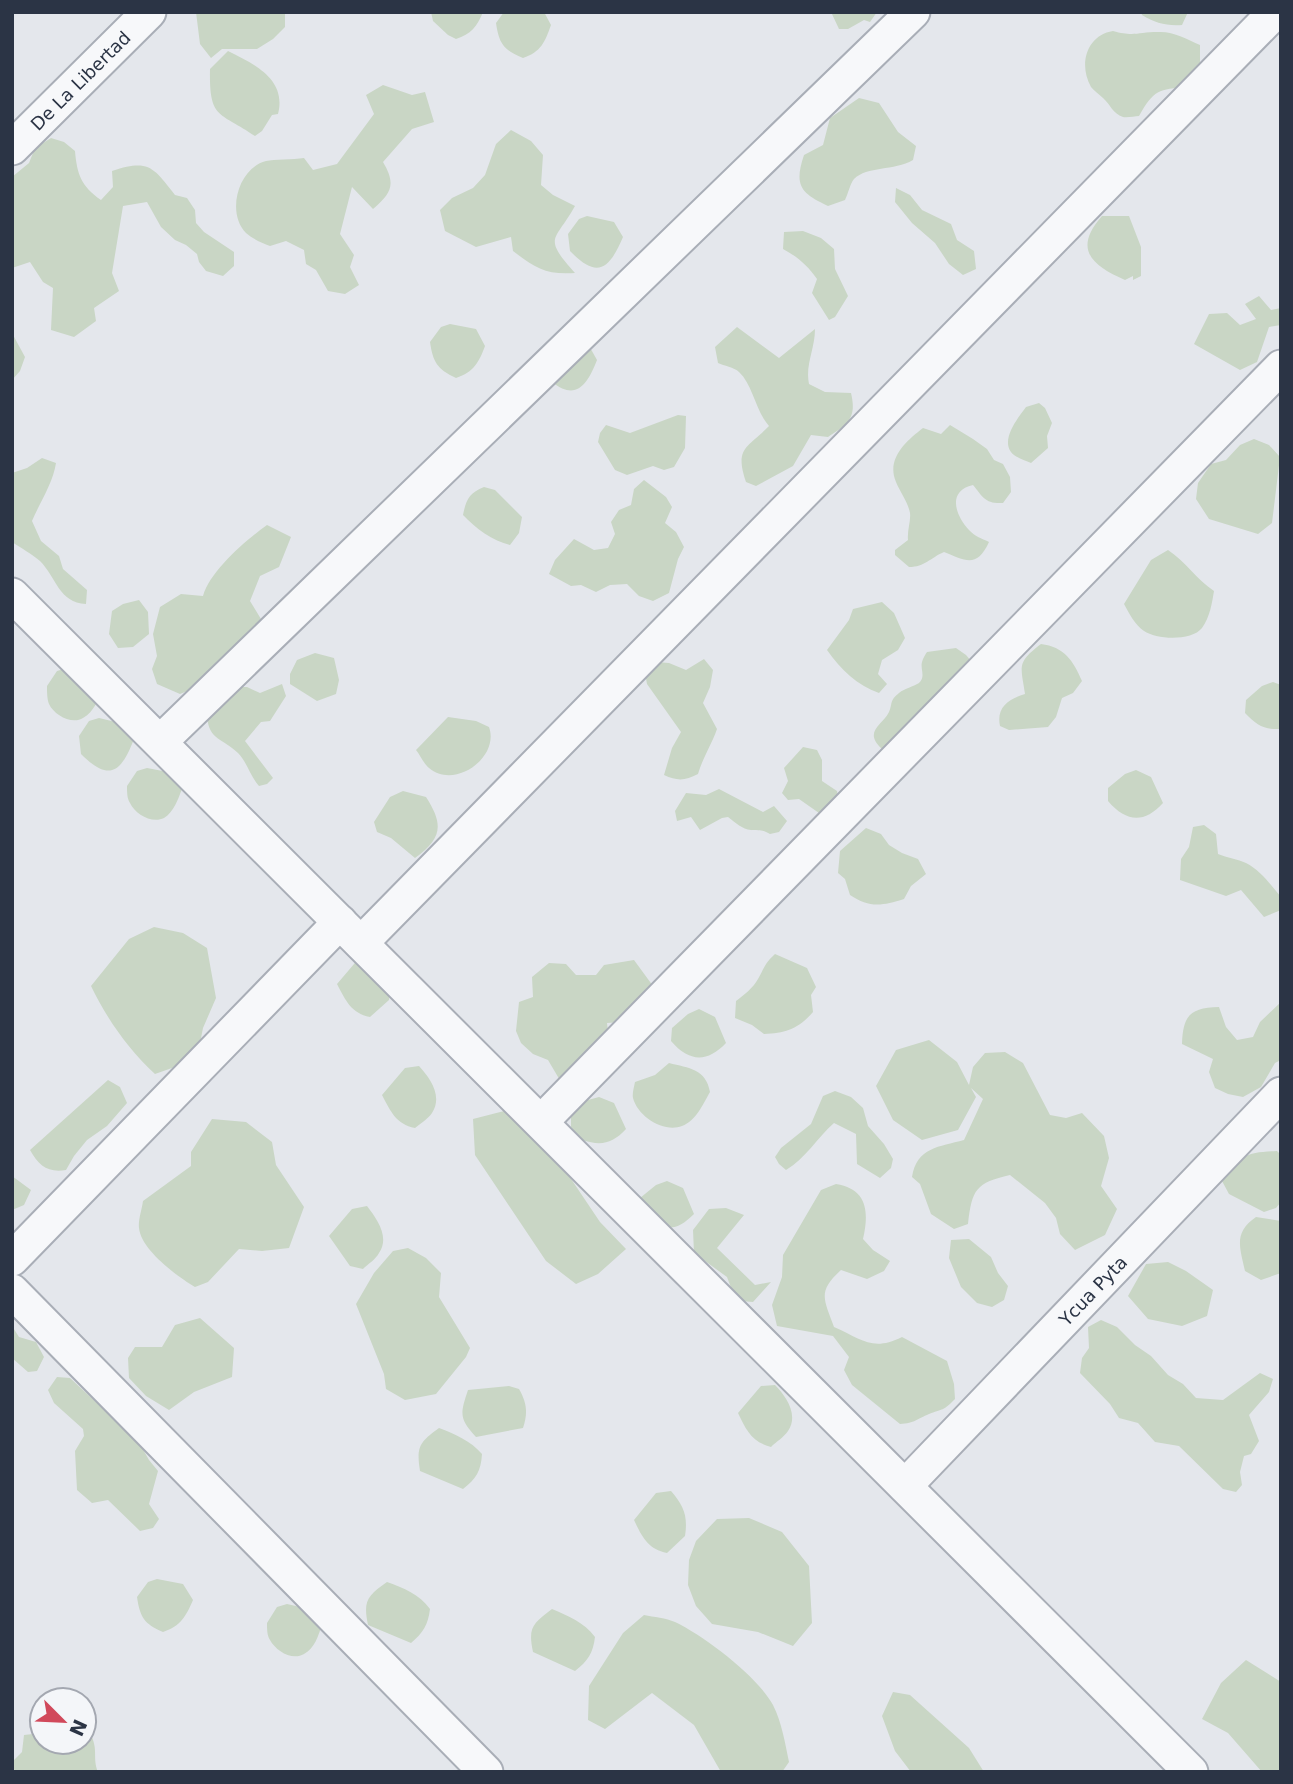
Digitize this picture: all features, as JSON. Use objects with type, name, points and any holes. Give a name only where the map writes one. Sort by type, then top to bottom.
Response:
[{"type":"street","name":"De La Libertad","points":[[12,148],[149,12]]},
{"type":"street","points":[[160,743],[913,12]]},
{"type":"street","points":[[12,1259],[351,932],[1275,12]]},
{"type":"street","points":[[541,1122],[1281,367]]},
{"type":"street","points":[[12,595],[1191,1772]]},
{"type":"street","name":"Ycua Pyta","points":[[905,1486],[1281,1094]]},
{"type":"street","points":[[12,1291],[486,1772]]},
{"type":"green space","points":[[196,12],[285,12],[285,27],[257,49],[222,49],[211,58],[200,44]]},
{"type":"green space","points":[[431,12],[483,12],[473,29],[456,39],[433,21]]},
{"type":"green space","points":[[504,12],[544,12],[551,25],[544,41],[529,56],[523,58],[511,52],[501,41],[496,23]]},
{"type":"green space","points":[[831,12],[877,12],[870,22],[864,20],[848,29],[839,29]]},
{"type":"green space","points":[[1141,12],[1188,12],[1182,25],[1176,25],[1156,22]]},
{"type":"green space","points":[[1113,31],[1131,34],[1164,32],[1185,38],[1200,45],[1200,70],[1188,87],[1158,92],[1139,116],[1120,116],[1091,87],[1085,69],[1085,60],[1091,44],[1097,38]]},
{"type":"green space","points":[[228,51],[258,67],[278,91],[278,114],[272,115],[262,131],[255,136],[225,117],[214,106],[210,69]]},
{"type":"green space","points":[[383,85],[412,95],[425,92],[434,122],[412,129],[383,162],[390,176],[390,188],[373,209],[352,187],[340,234],[354,255],[350,267],[359,285],[345,294],[328,291],[316,270],[306,264],[304,250],[286,241],[270,246],[246,233],[237,214],[238,192],[248,172],[266,161],[304,158],[313,170],[337,164],[374,114],[366,95]]},
{"type":"green space","points":[[859,98],[879,103],[898,132],[916,146],[913,160],[859,175],[854,179],[845,200],[828,206],[805,192],[800,181],[801,165],[804,155],[823,145],[830,118]]},
{"type":"green space","points":[[511,130],[531,141],[543,155],[541,185],[553,195],[575,206],[558,233],[555,245],[575,273],[556,273],[535,266],[513,251],[511,237],[476,247],[445,231],[440,210],[452,198],[473,188],[485,175],[496,144]]},
{"type":"green space","points":[[51,138],[64,142],[75,151],[81,179],[101,200],[113,187],[112,171],[142,166],[155,172],[175,195],[187,198],[195,210],[196,223],[204,232],[234,252],[234,266],[223,276],[206,271],[197,254],[161,227],[147,202],[123,206],[112,273],[119,291],[94,308],[96,321],[74,337],[51,330],[53,288],[43,282],[30,262],[12,268],[12,177],[29,163],[35,148]]},
{"type":"green space","points":[[896,188],[910,195],[922,210],[951,224],[957,240],[974,251],[976,269],[963,275],[949,264],[935,243],[912,223],[895,202]]},
{"type":"green space","points":[[587,216],[614,222],[623,237],[613,257],[601,267],[588,265],[570,251],[568,234],[579,219]]},
{"type":"green space","points":[[1102,216],[1129,216],[1141,247],[1141,276],[1125,280],[1103,268],[1090,255],[1089,238]]},
{"type":"green space","points":[[803,231],[821,238],[834,249],[835,269],[848,296],[835,317],[829,320],[812,293],[817,279],[802,262],[783,249],[784,232]]},
{"type":"green space","points":[[1259,296],[1271,310],[1281,308],[1281,325],[1269,327],[1257,362],[1240,370],[1194,344],[1209,314],[1227,313],[1240,325],[1256,319],[1245,304]]},
{"type":"green space","points":[[450,324],[476,329],[485,346],[475,366],[456,378],[437,364],[430,342],[441,327]]},
{"type":"green space","points":[[737,327],[779,358],[815,329],[808,370],[809,384],[825,392],[851,393],[853,402],[852,414],[841,428],[828,437],[811,435],[793,466],[756,486],[746,482],[742,455],[749,444],[769,426],[760,413],[744,377],[734,369],[718,363],[715,347]]},
{"type":"green space","points":[[12,333],[25,357],[20,371],[12,380]]},
{"type":"green space","points":[[588,344],[597,360],[585,382],[575,390],[568,390],[552,382]]},
{"type":"green space","points":[[1039,403],[1045,408],[1052,423],[1047,436],[1048,448],[1031,463],[1014,455],[1008,444],[1011,430],[1026,407]]},
{"type":"green space","points":[[678,415],[686,416],[685,448],[674,467],[664,470],[653,466],[627,475],[615,470],[598,442],[606,425],[630,433]]},
{"type":"green space","points":[[950,425],[987,449],[994,460],[1003,464],[1010,477],[1011,492],[1003,503],[985,499],[973,485],[959,492],[957,511],[964,524],[973,534],[989,542],[980,556],[965,560],[944,552],[923,564],[909,567],[895,555],[895,550],[908,540],[910,516],[894,474],[896,458],[904,445],[923,428],[941,434]]},
{"type":"green space","points":[[1254,439],[1269,445],[1280,457],[1272,523],[1258,534],[1209,519],[1196,499],[1198,483],[1211,464],[1226,460],[1240,445]]},
{"type":"green space","points":[[42,458],[56,463],[32,521],[41,541],[59,556],[63,569],[87,590],[86,604],[77,603],[64,594],[40,561],[12,542],[12,473],[27,468]]},
{"type":"green space","points":[[644,480],[666,497],[672,507],[665,523],[676,532],[684,547],[669,593],[653,601],[639,596],[627,584],[610,585],[596,592],[581,585],[571,586],[549,574],[555,560],[574,539],[594,550],[608,548],[615,534],[611,522],[619,510],[631,505],[634,489]]},
{"type":"green space","points":[[484,487],[495,490],[522,517],[519,533],[510,545],[485,533],[463,515],[469,498]]},
{"type":"green space","points":[[267,525],[291,537],[279,567],[260,576],[250,601],[264,624],[205,684],[180,694],[157,684],[152,669],[157,656],[153,634],[160,607],[181,594],[203,596],[213,576],[239,547]]},
{"type":"green space","points":[[1168,550],[1214,591],[1209,615],[1202,628],[1183,637],[1157,636],[1144,631],[1124,604],[1151,560]]},
{"type":"green space","points":[[139,600],[148,612],[149,634],[133,647],[118,648],[109,634],[112,611],[123,604]]},
{"type":"green space","points":[[882,602],[894,613],[905,638],[898,650],[882,660],[878,674],[887,684],[879,693],[850,676],[827,650],[849,620],[853,609]]},
{"type":"green space","points":[[1041,644],[1062,651],[1082,681],[1073,693],[1062,698],[1056,717],[1048,727],[1009,730],[1000,726],[1000,714],[1009,701],[1025,694],[1022,666],[1027,656]]},
{"type":"green space","points":[[956,648],[972,662],[891,749],[882,749],[874,738],[874,733],[889,712],[892,700],[901,691],[921,681],[922,662],[927,652]]},
{"type":"green space","points":[[315,653],[334,658],[339,680],[336,694],[317,701],[290,684],[290,674],[297,660]]},
{"type":"green space","points":[[704,659],[713,670],[703,703],[717,729],[698,774],[685,779],[673,778],[664,775],[672,748],[681,732],[647,684],[645,673],[656,662],[669,663],[686,670]]},
{"type":"green space","points":[[67,668],[102,689],[93,709],[79,720],[69,720],[59,715],[51,708],[48,700],[47,686],[57,671]]},
{"type":"green space","points":[[1273,682],[1281,685],[1281,729],[1261,726],[1245,713],[1246,700],[1262,686]]},
{"type":"green space","points":[[282,684],[286,696],[270,721],[261,722],[245,741],[273,778],[267,784],[259,786],[238,753],[214,735],[207,716],[232,687],[247,687],[260,693]]},
{"type":"green space","points":[[448,717],[476,721],[489,727],[491,738],[482,759],[462,773],[451,775],[439,774],[429,768],[416,750]]},
{"type":"green space","points":[[99,718],[124,724],[134,739],[124,760],[113,770],[99,768],[81,754],[79,736],[89,721]]},
{"type":"green space","points":[[803,747],[817,750],[822,760],[822,781],[837,791],[839,803],[819,813],[799,799],[788,800],[782,793],[788,781],[784,768]]},
{"type":"green space","points":[[147,768],[173,773],[182,789],[170,812],[159,820],[140,814],[132,807],[128,797],[127,786],[137,771]]},
{"type":"green space","points":[[1136,770],[1151,777],[1163,803],[1149,814],[1135,818],[1122,813],[1108,801],[1108,788],[1125,774]]},
{"type":"green space","points":[[719,789],[763,812],[774,806],[787,821],[779,832],[770,834],[745,828],[728,817],[700,830],[691,817],[677,821],[675,811],[686,793],[706,795]]},
{"type":"green space","points":[[403,791],[426,797],[438,823],[431,844],[415,858],[391,838],[377,832],[374,822],[390,797]]},
{"type":"green space","points":[[1204,825],[1216,834],[1218,854],[1246,863],[1265,878],[1281,897],[1281,910],[1264,917],[1241,890],[1226,896],[1180,880],[1181,859],[1189,847],[1193,827]]},
{"type":"green space","points":[[866,828],[881,834],[889,845],[902,853],[918,859],[926,874],[911,886],[904,899],[882,904],[863,902],[850,895],[845,879],[838,873],[840,851]]},
{"type":"green space","points":[[154,927],[183,933],[207,948],[216,998],[203,1028],[200,1043],[189,1062],[155,1074],[119,1033],[91,986],[129,939]]},
{"type":"green space","points":[[775,954],[807,968],[816,987],[811,995],[813,1012],[791,1029],[764,1034],[735,1018],[736,1001],[754,985]]},
{"type":"green space","points":[[360,957],[391,983],[389,1000],[370,1017],[354,1009],[346,1001],[337,984]]},
{"type":"green space","points":[[634,960],[653,986],[622,1022],[607,1023],[612,1067],[561,1082],[548,1060],[533,1054],[521,1043],[516,1031],[519,1002],[533,997],[532,977],[549,963],[566,964],[576,975],[596,975],[604,965]]},
{"type":"green space","points":[[1281,1002],[1281,1060],[1275,1063],[1261,1087],[1243,1097],[1215,1088],[1209,1072],[1213,1059],[1182,1044],[1184,1026],[1190,1015],[1202,1009],[1219,1007],[1226,1027],[1237,1040],[1253,1037],[1260,1022]]},
{"type":"green space","points":[[699,1009],[715,1017],[726,1043],[705,1057],[691,1056],[671,1041],[672,1028],[688,1014]]},
{"type":"green space","points":[[929,1040],[957,1062],[969,1085],[973,1067],[985,1053],[1005,1052],[1023,1063],[1050,1115],[1066,1118],[1082,1113],[1104,1136],[1109,1158],[1101,1186],[1117,1209],[1105,1235],[1075,1250],[1060,1234],[1056,1218],[1045,1203],[1010,1175],[990,1181],[978,1189],[971,1203],[968,1224],[954,1229],[931,1214],[920,1184],[912,1177],[915,1167],[930,1150],[964,1140],[983,1099],[971,1088],[976,1097],[958,1130],[922,1140],[893,1120],[876,1086],[896,1050]]},
{"type":"green space","points":[[669,1063],[701,1074],[710,1092],[699,1112],[687,1124],[675,1128],[660,1125],[646,1117],[636,1105],[633,1096],[635,1082],[655,1075]]},
{"type":"green space","points":[[419,1066],[431,1082],[436,1100],[430,1115],[415,1128],[399,1120],[391,1112],[382,1095],[405,1068]]},
{"type":"green space","points":[[108,1080],[120,1087],[127,1103],[107,1126],[87,1140],[66,1170],[49,1169],[41,1164],[30,1150]]},
{"type":"green space","points":[[835,1091],[851,1097],[863,1108],[868,1126],[893,1159],[891,1168],[880,1178],[857,1164],[856,1134],[834,1123],[800,1160],[786,1170],[775,1157],[781,1148],[811,1124],[823,1096]]},
{"type":"green space","points":[[599,1097],[614,1103],[626,1129],[606,1142],[582,1140],[571,1127],[571,1114],[588,1100]]},
{"type":"green space","points":[[508,1110],[561,1164],[600,1222],[626,1249],[598,1274],[576,1284],[546,1261],[475,1155],[473,1119]]},
{"type":"green space","points":[[212,1119],[246,1122],[272,1142],[276,1165],[304,1207],[289,1248],[262,1251],[239,1249],[208,1282],[195,1287],[153,1254],[141,1236],[139,1222],[143,1201],[191,1166],[191,1152]]},
{"type":"green space","points":[[1277,1151],[1281,1155],[1281,1202],[1276,1208],[1264,1212],[1229,1194],[1222,1181],[1239,1160],[1258,1152]]},
{"type":"green space","points":[[12,1176],[31,1190],[24,1205],[12,1210]]},
{"type":"green space","points":[[667,1181],[683,1188],[694,1214],[673,1227],[654,1222],[639,1211],[640,1198],[656,1185]]},
{"type":"green space","points":[[836,1184],[855,1191],[860,1197],[866,1211],[863,1239],[873,1250],[890,1261],[884,1271],[867,1279],[841,1270],[833,1278],[826,1290],[825,1302],[834,1327],[875,1344],[902,1337],[947,1361],[954,1384],[955,1399],[943,1409],[913,1422],[900,1424],[852,1385],[844,1370],[849,1357],[833,1336],[777,1326],[772,1305],[782,1277],[783,1255],[821,1190]]},
{"type":"green space","points":[[367,1206],[378,1222],[383,1241],[378,1255],[363,1269],[350,1266],[329,1236],[352,1209]]},
{"type":"green space","points":[[726,1208],[744,1215],[717,1248],[755,1285],[771,1282],[753,1302],[741,1301],[733,1293],[727,1277],[694,1253],[693,1230],[709,1209]]},
{"type":"green space","points":[[1256,1217],[1281,1221],[1281,1273],[1261,1280],[1245,1271],[1240,1248],[1244,1229]]},
{"type":"green space","points":[[969,1239],[991,1257],[1008,1286],[1004,1300],[992,1307],[977,1303],[961,1287],[949,1258],[951,1240]]},
{"type":"green space","points":[[408,1248],[426,1258],[441,1273],[439,1297],[470,1348],[466,1357],[436,1394],[405,1400],[386,1389],[384,1374],[356,1304],[374,1273],[393,1251]]},
{"type":"green space","points":[[1168,1262],[1213,1290],[1207,1316],[1182,1326],[1148,1319],[1128,1296],[1146,1264]]},
{"type":"green space","points":[[200,1318],[234,1348],[232,1377],[194,1392],[169,1410],[146,1396],[129,1378],[128,1358],[135,1347],[162,1347],[175,1325]]},
{"type":"green space","points":[[1101,1320],[1117,1327],[1196,1398],[1223,1400],[1260,1373],[1273,1379],[1269,1392],[1249,1415],[1259,1441],[1251,1454],[1244,1456],[1240,1472],[1242,1485],[1236,1492],[1223,1489],[1179,1446],[1155,1442],[1138,1423],[1119,1418],[1110,1404],[1080,1373],[1082,1358],[1089,1348],[1088,1327]]},
{"type":"green space","points":[[12,1326],[19,1337],[36,1342],[44,1357],[37,1371],[28,1372],[12,1358]]},
{"type":"green space","points":[[57,1377],[70,1378],[99,1405],[128,1423],[158,1471],[149,1504],[159,1519],[153,1528],[140,1531],[108,1500],[92,1503],[77,1490],[75,1451],[84,1436],[83,1429],[54,1403],[48,1390]]},
{"type":"green space","points":[[775,1385],[787,1400],[792,1419],[788,1431],[771,1447],[750,1434],[738,1413],[761,1386]]},
{"type":"green space","points":[[509,1386],[519,1389],[524,1399],[526,1413],[523,1428],[476,1437],[466,1425],[463,1416],[468,1390]]},
{"type":"green space","points":[[439,1428],[457,1435],[482,1454],[477,1474],[463,1489],[420,1471],[421,1445]]},
{"type":"green space","points":[[671,1491],[684,1512],[686,1529],[685,1536],[667,1553],[655,1549],[646,1541],[634,1520],[656,1493]]},
{"type":"green space","points":[[749,1518],[782,1532],[809,1566],[812,1623],[793,1646],[758,1632],[712,1624],[696,1606],[688,1585],[689,1560],[696,1541],[717,1519]]},
{"type":"green space","points":[[157,1579],[183,1584],[193,1600],[182,1620],[163,1632],[144,1619],[137,1597],[148,1582]]},
{"type":"green space","points":[[387,1582],[416,1595],[430,1609],[424,1628],[411,1643],[368,1625],[368,1600]]},
{"type":"green space","points":[[287,1604],[313,1610],[322,1625],[313,1645],[299,1656],[290,1656],[280,1651],[268,1634],[267,1623],[277,1607]]},
{"type":"green space","points":[[552,1609],[581,1623],[595,1637],[589,1656],[575,1671],[533,1652],[533,1627]]},
{"type":"green space","points":[[644,1615],[671,1621],[687,1629],[730,1658],[755,1682],[773,1705],[781,1726],[789,1762],[782,1772],[721,1772],[694,1725],[652,1693],[605,1729],[588,1720],[589,1686],[623,1633]]},
{"type":"green space","points":[[1246,1660],[1281,1682],[1281,1772],[1262,1772],[1228,1733],[1202,1719],[1221,1683]]},
{"type":"green space","points":[[893,1692],[910,1695],[969,1748],[984,1772],[911,1772],[895,1751],[882,1716]]},
{"type":"green space","points":[[24,1735],[28,1735],[28,1756],[95,1756],[98,1772],[15,1772],[12,1762],[22,1752]]}]
